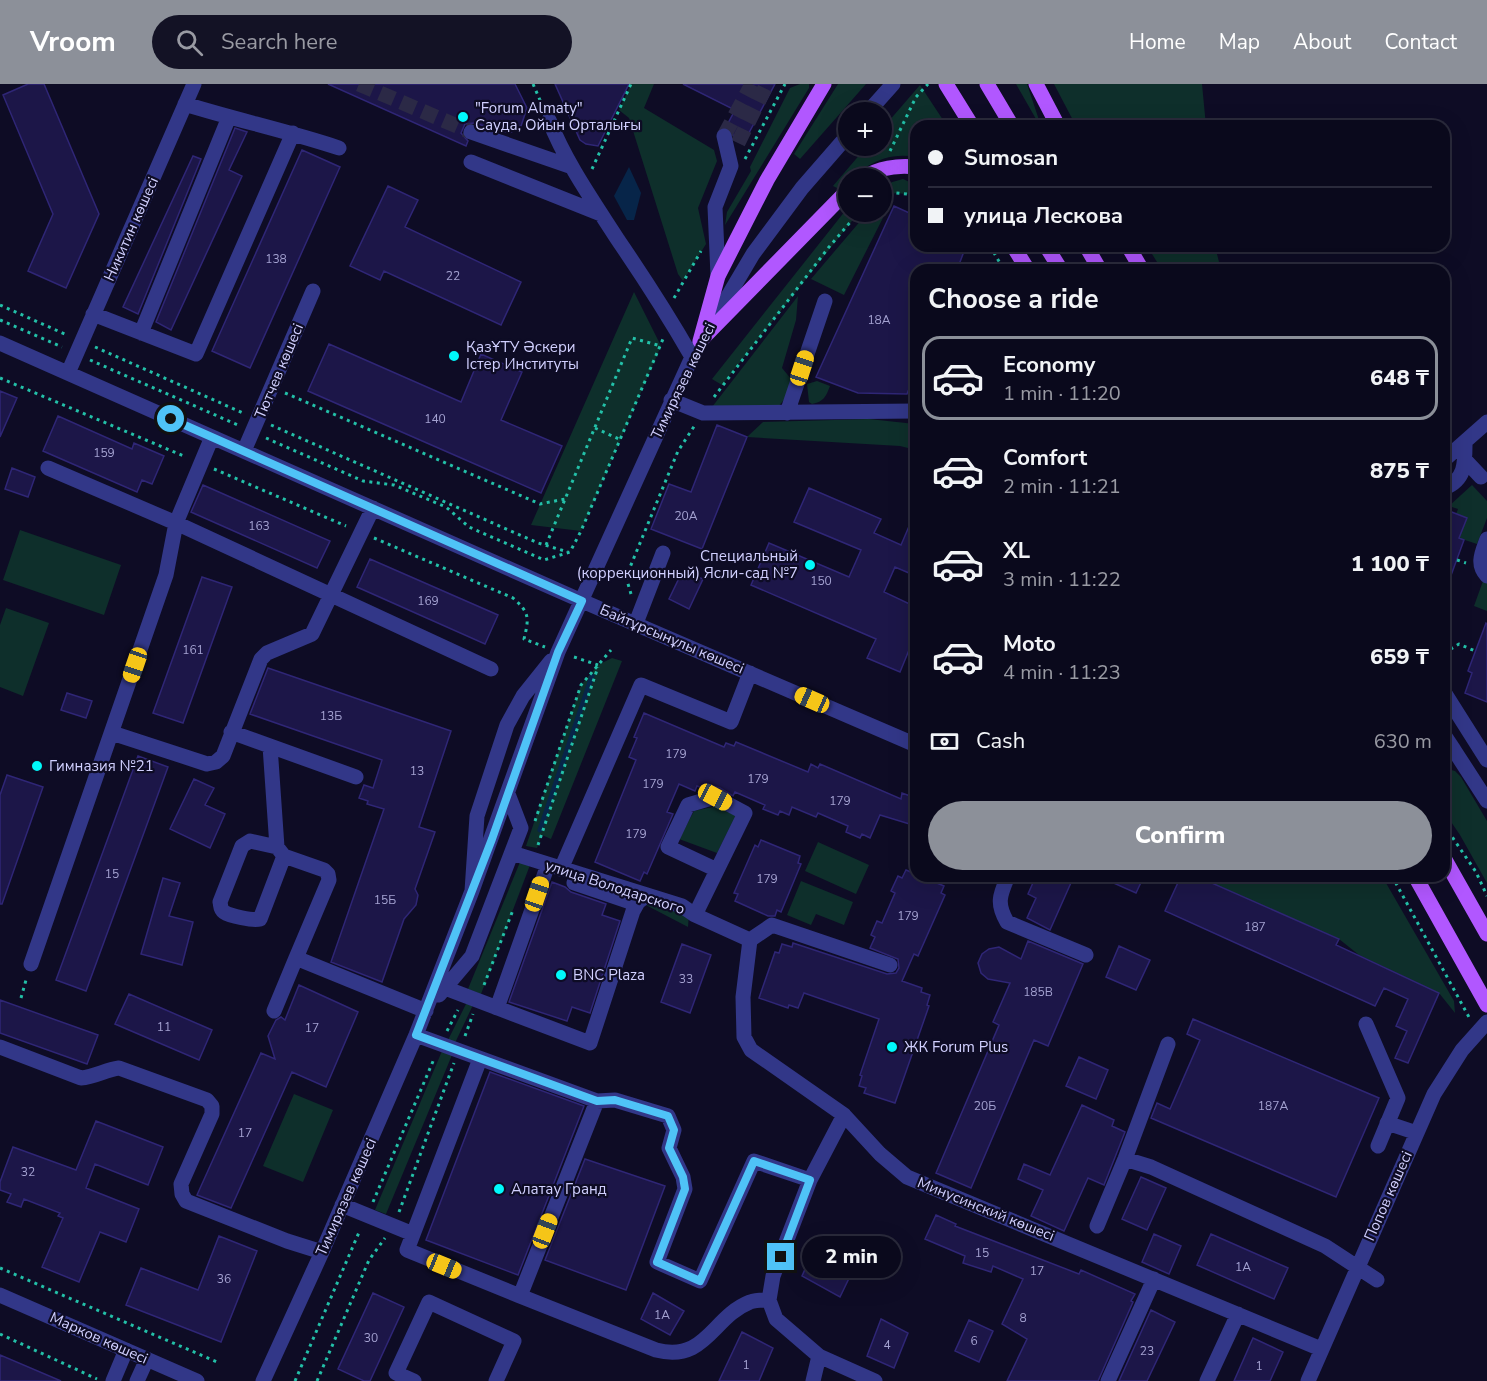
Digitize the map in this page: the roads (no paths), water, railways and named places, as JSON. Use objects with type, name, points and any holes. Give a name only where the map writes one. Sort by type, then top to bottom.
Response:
[{"type":"main road","points":[[700,341],[718,276],[766,180],[824,84]]},
{"type":"main road","points":[[946,84],[968,120]]},
{"type":"main road","points":[[987,84],[1008,120]]},
{"type":"main road","points":[[1036,84],[1055,120]]},
{"type":"main road","points":[[890,168],[910,166]]},
{"type":"main road","points":[[700,341],[838,200]]},
{"type":"main road","points":[[1450,869],[1487,934]]},
{"type":"main road","points":[[1418,882],[1487,1005]]},
{"type":"street","name":"Никитин көшесі","points":[[68,373],[194,84]]},
{"type":"street","points":[[877,102],[893,84]]},
{"type":"street","points":[[185,104],[339,148]]},
{"type":"street","points":[[141,333],[229,117]]},
{"type":"street","points":[[549,120],[572,167],[669,317],[692,357]]},
{"type":"street","points":[[471,132],[572,167]]},
{"type":"street","points":[[93,314],[196,354],[293,133]]},
{"type":"street","points":[[718,276],[715,207],[731,166],[731,139]]},
{"type":"street","name":"Тимирязев көшесі","points":[[426,1011],[472,956],[521,828],[508,794],[558,652],[671,400],[700,341],[753,254],[802,188],[838,147]]},
{"type":"street","points":[[471,162],[601,214]]},
{"type":"street","name":"Тютчев көшесі","points":[[244,452],[313,291]]},
{"type":"street","points":[[787,413],[825,301]]},
{"type":"street","name":"Байтұрсынұлы көшесі","points":[[0,343],[582,601],[910,742]]},
{"type":"street","points":[[671,400],[703,413],[910,411]]},
{"type":"street","points":[[1450,455],[1487,422]]},
{"type":"street","points":[[31,964],[166,575],[176,523],[212,437]]},
{"type":"street","points":[[1450,485],[1461,476],[1465,466],[1465,442]]},
{"type":"street","points":[[1465,460],[1481,477]]},
{"type":"street","points":[[48,468],[176,523],[491,669]]},
{"type":"street","points":[[112,733],[207,764],[216,762],[223,756],[261,659],[267,653],[312,634],[373,508]]},
{"type":"street","points":[[1487,539],[1480,560],[1481,568],[1487,576]]},
{"type":"street","points":[[636,623],[663,553]]},
{"type":"street","name":"Тимирязев көшесі","points":[[263,1381],[416,1035],[472,891],[477,816],[507,724],[523,696],[558,652]]},
{"type":"street","points":[[561,869],[641,686],[730,722],[750,673]]},
{"type":"street","points":[[1450,701],[1487,760]]},
{"type":"street","points":[[231,732],[356,777]]},
{"type":"street","points":[[270,746],[281,852],[260,919],[254,921],[224,912],[221,908],[220,902],[242,846],[250,840],[281,852],[324,870],[329,880],[274,1011]]},
{"type":"street","points":[[1450,753],[1486,798]]},
{"type":"street","points":[[472,891],[508,794]]},
{"type":"street","points":[[695,915],[745,813],[715,797],[687,805],[668,847],[717,870]]},
{"type":"street","name":"улица Володарского","points":[[512,853],[542,868],[561,869],[642,899],[682,906],[695,915],[750,940]]},
{"type":"street","points":[[445,988],[465,995],[497,1008],[590,1043],[642,899],[542,868],[497,1008]]},
{"type":"street","points":[[1006,882],[999,898],[1001,913],[1007,922],[1086,955]]},
{"type":"street","points":[[750,940],[772,925],[890,965]]},
{"type":"street","name":"Минусинский көшесі","points":[[750,940],[743,997],[744,1037],[751,1050],[844,1115],[880,1154],[907,1177],[1321,1349]]},
{"type":"street","points":[[296,958],[426,1011]]},
{"type":"street","points":[[1366,1024],[1398,1098],[1378,1146]]},
{"type":"street","name":"Попов көшесі","points":[[1308,1381],[1434,1094],[1462,1050],[1483,1027]]},
{"type":"street","points":[[416,1035],[597,1101],[615,1100],[668,1116],[674,1130],[669,1148],[683,1177],[685,1189],[657,1262],[700,1281],[754,1161],[810,1180]]},
{"type":"street","points":[[1097,1226],[1168,1044]]},
{"type":"street","points":[[0,1047],[81,1078],[92,1077],[110,1069],[119,1068],[207,1100],[212,1106],[212,1114],[181,1184],[182,1194],[186,1201],[287,1241],[322,1252]]},
{"type":"street","points":[[480,1059],[407,1250],[656,1350],[672,1354],[693,1348],[724,1321],[751,1302],[769,1299]]},
{"type":"street","points":[[520,1296],[597,1101]]},
{"type":"street","points":[[844,1115],[810,1180],[773,1276],[769,1299],[776,1319],[819,1356],[875,1381]]},
{"type":"street","points":[[1387,1123],[1417,1132]]},
{"type":"street","points":[[1125,1159],[1151,1167],[1325,1246],[1377,1280]]},
{"type":"street","points":[[342,1205],[413,1234]]},
{"type":"street","points":[[1108,1381],[1154,1279]]},
{"type":"street","name":"Марков көшесі","points":[[0,1295],[197,1381]]},
{"type":"street","points":[[414,1381],[396,1373],[429,1302],[514,1341],[496,1381]]},
{"type":"street","points":[[1207,1381],[1238,1314]]},
{"type":"street","points":[[113,1381],[126,1350]]},
{"type":"street","points":[[813,1381],[819,1356]]},
{"type":"street","points":[[136,1381],[147,1359]]},
{"type":"water","points":[[629,167],[641,193],[634,220],[627,220],[614,196]]},
{"type":"waterway","points":[[540,830],[592,676]]},
{"type":"tunnel","points":[[359,84],[471,132]]},
{"type":"tunnel","points":[[724,136],[752,84]]},
{"type":"tunnel","points":[[738,143],[767,84]]},
{"type":"place","name":"\"Forum Almaty\" Сауда, Ойын Орталығы","points":[[463,117]]},
{"type":"place","name":"ҚазҰТУ Әскери Істер Институты","points":[[454,356]]},
{"type":"place","name":"Специальный (коррекционный) Ясли-сад №7","points":[[810,565]]},
{"type":"place","name":"Гимназия №21","points":[[37,766]]},
{"type":"place","name":"BNC Plaza","points":[[561,975]]},
{"type":"place","name":"ЖК Forum Plus","points":[[892,1047]]},
{"type":"place","name":"Алатау Гранд","points":[[499,1189]]}]
